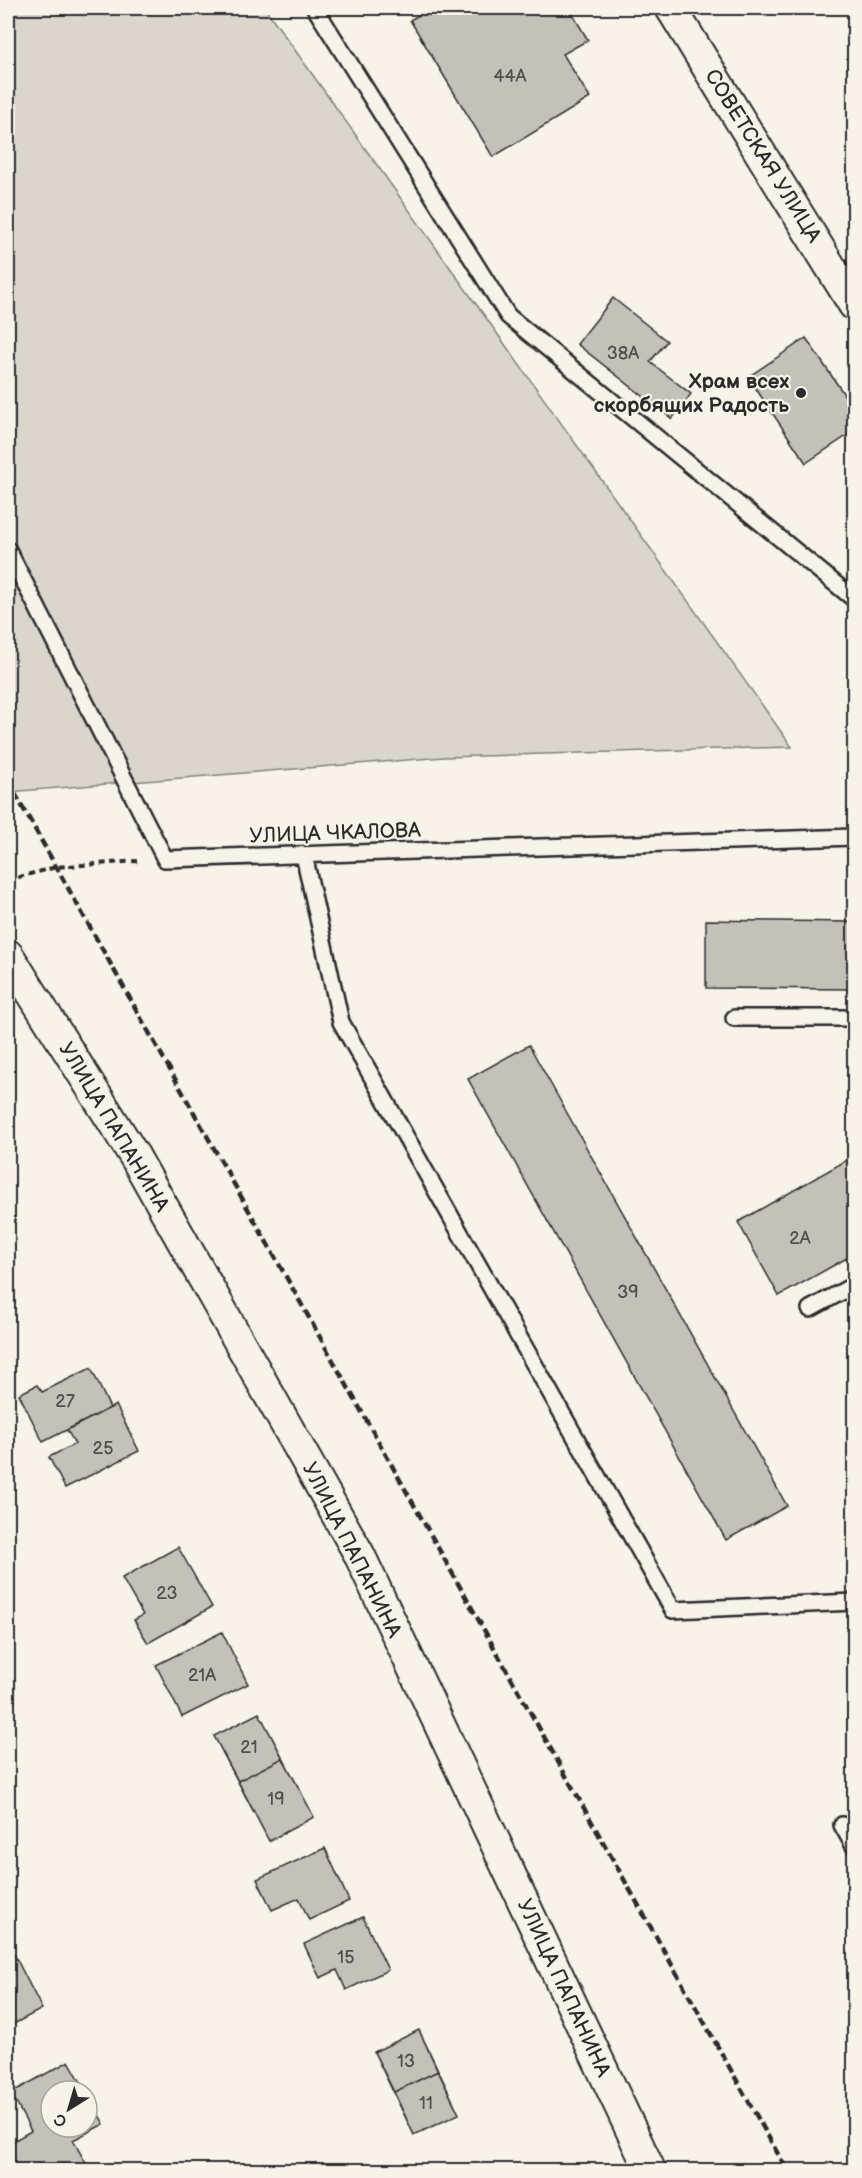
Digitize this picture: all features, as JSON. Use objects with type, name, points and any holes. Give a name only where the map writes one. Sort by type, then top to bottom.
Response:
[{"type":"street","name":"СОВЕТСКАЯ УЛИЦА","points":[[671,8],[855,305]]},
{"type":"street","name":"УЛИЦА ПАПАНИНА","points":[[8,956],[135,1157],[359,1554],[650,2170]]},
{"type":"lane","points":[[315,8],[508,316],[855,600]]},
{"type":"lane","points":[[8,550],[165,859]]},
{"type":"lane","name":"УЛИЦА ЧКАЛОВА","points":[[165,859],[855,837]]},
{"type":"lane","points":[[304,855],[340,1022],[673,1611],[855,1602]]},
{"type":"lane","points":[[734,1018],[855,1018]]},
{"type":"lane","points":[[810,1309],[855,1285]]},
{"type":"lane","points":[[842,1825],[855,1846]]},
{"type":"path","points":[[8,880],[56,867],[165,859]]},
{"type":"shaded area","points":[[8,8],[265,8],[792,747],[444,757],[8,792]]},
{"type":"building","points":[[431,8],[569,8],[588,40],[563,54],[590,98],[493,157],[410,20]]},
{"type":"building","points":[[613,298],[667,341],[650,362],[691,394],[672,419],[577,344]]},
{"type":"building","name":"Храм всех скорбящих Радость","points":[[806,338],[854,409],[854,431],[806,463],[748,377]]},
{"type":"building","points":[[706,920],[854,922],[854,989],[706,988]]},
{"type":"building","points":[[529,1045],[787,1506],[726,1540],[468,1079]]},
{"type":"building","points":[[854,1156],[854,1254],[779,1296],[738,1222]]},
{"type":"building","points":[[8,1249],[15,1263],[8,1267]]},
{"type":"building","points":[[91,1368],[110,1408],[43,1442],[19,1394],[37,1385],[42,1392]]},
{"type":"building","points":[[116,1405],[139,1451],[65,1488],[49,1457],[75,1444],[67,1430]]},
{"type":"building","points":[[178,1547],[212,1607],[148,1643],[134,1620],[143,1615],[122,1578]]},
{"type":"building","points":[[222,1632],[248,1684],[182,1717],[156,1665]]},
{"type":"building","points":[[259,1713],[314,1817],[269,1841],[214,1736]]},
{"type":"building","points":[[259,1713],[283,1758],[238,1781],[214,1736]]},
{"type":"building","points":[[283,1758],[314,1817],[269,1841],[238,1781]]},
{"type":"building","points":[[325,1848],[349,1901],[309,1920],[299,1898],[272,1910],[257,1879]]},
{"type":"building","points":[[363,1917],[388,1970],[346,1990],[337,1970],[320,1978],[304,1944]]},
{"type":"building","points":[[13,1952],[42,2009],[8,2027],[8,1955]]},
{"type":"building","points":[[419,2030],[459,2114],[414,2135],[374,2052]]},
{"type":"building","points":[[419,2030],[438,2071],[394,2092],[374,2052]]},
{"type":"building","points":[[69,2061],[79,2079],[39,2079],[39,2139],[75,2139],[73,2140],[88,2167],[82,2170],[11,2170],[8,2164],[8,2144],[31,2131],[11,2093]]},
{"type":"building","points":[[438,2071],[459,2114],[414,2135],[394,2092]]},
{"type":"building","points":[[99,2115],[104,2124],[99,2127]]},
{"type":"railway","points":[[8,781],[787,2170]]},
{"type":"place","name":"Храм всех скорбящих Радость","points":[[801,393]]}]
